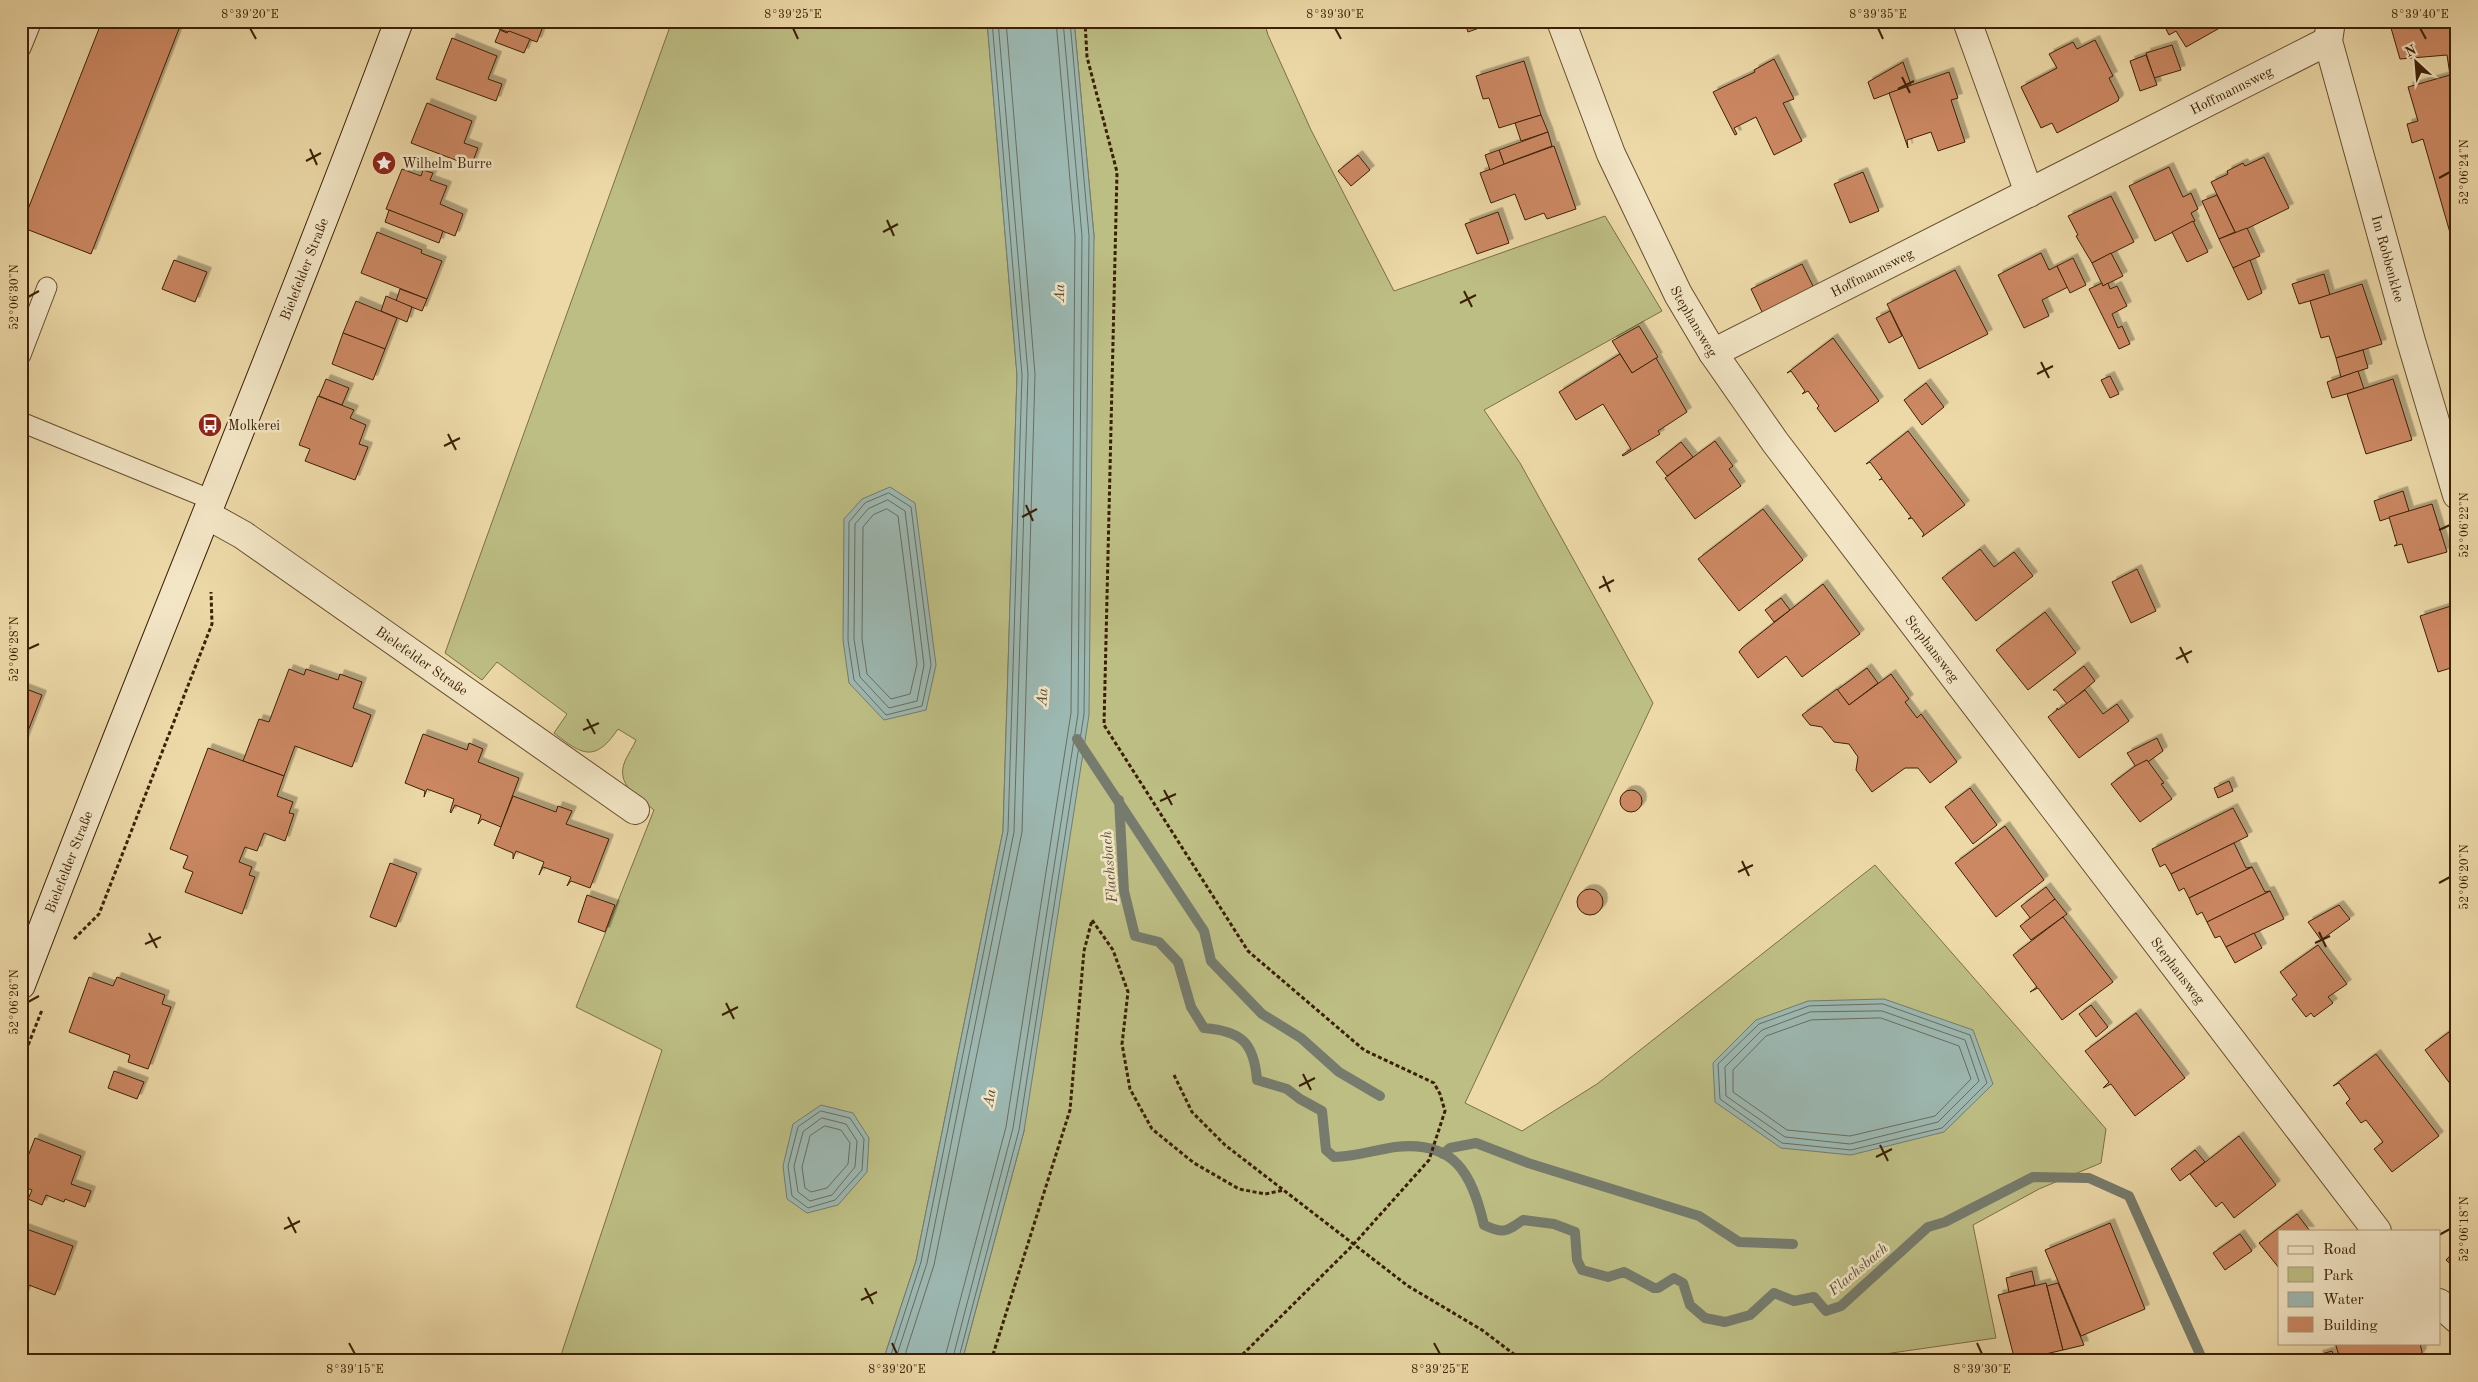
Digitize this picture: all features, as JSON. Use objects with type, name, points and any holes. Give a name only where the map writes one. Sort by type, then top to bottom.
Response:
[{"type":"street","name":"Stephansweg","points":[[1561,21],[1611,154],[1678,294],[1713,353],[1775,442],[2376,1230]]},
{"type":"street","points":[[1967,21],[2029,193]]},
{"type":"street","name":"Bielefelder Straße","points":[[21,985],[288,312],[392,23]]},
{"type":"street","name":"Hoffmannsweg","points":[[1713,353],[2029,193],[2329,31]]},
{"type":"street","name":"Im Robbenklee","points":[[2329,31],[2411,341],[2457,495]]},
{"type":"street","name":"Bielefelder Straße","points":[[210,507],[242,535],[635,810]]},
{"type":"street","points":[[2440,1304],[2457,1319]]},
{"type":"lane","points":[[21,48],[32,21]]},
{"type":"lane","points":[[21,355],[47,287]]},
{"type":"lane","points":[[21,422],[210,507]]},
{"type":"path","points":[[1085,21],[1088,57],[1117,172],[1104,725],[1248,951],[1364,1050],[1407,1068],[1434,1083],[1440,1094],[1445,1111],[1429,1160],[1353,1245],[1236,1361]]},
{"type":"path","points":[[67,946],[99,914],[212,624],[210,584]]},
{"type":"path","points":[[991,1361],[1070,1110],[1084,951],[1092,920],[1113,950],[1128,992],[1122,1044],[1130,1089],[1152,1129],[1194,1163],[1240,1189],[1265,1194],[1284,1190]]},
{"type":"path","points":[[21,1063],[42,1009]]},
{"type":"path","points":[[1174,1074],[1192,1112],[1225,1145],[1408,1286],[1482,1330],[1523,1361]]},
{"type":"green space","points":[[672,21],[987,21],[1017,375],[1003,831],[916,1261],[883,1361],[559,1361],[662,1050],[576,1007],[654,810],[630,790],[623,777],[625,761],[636,740],[618,729],[610,740],[595,751],[580,750],[554,733],[567,714],[497,662],[482,680],[445,653]]},
{"type":"green space","points":[[1074,21],[1264,21],[1268,35],[1311,130],[1394,291],[1605,216],[1662,311],[1484,410],[1520,463],[1653,703],[1465,1103],[1522,1131],[1597,1084],[1875,865],[2106,1129],[2101,1163],[2039,1189],[1973,1225],[1996,1338],[1836,1361],[962,1361],[1024,1131],[1094,236]]},
{"type":"water","name":"Aa","points":[[987,21],[1074,21],[1094,236],[1089,715],[1024,1131],[962,1361],[883,1361],[916,1261],[1003,831],[1017,375]]},
{"type":"water","points":[[890,487],[915,503],[936,665],[926,710],[884,720],[849,683],[843,640],[844,519],[862,499]]},
{"type":"water","points":[[1884,999],[1973,1030],[1993,1084],[1944,1132],[1851,1155],[1781,1148],[1715,1102],[1713,1063],[1756,1020],[1808,1001]]},
{"type":"water","points":[[821,1105],[853,1113],[869,1138],[867,1172],[838,1205],[807,1213],[787,1199],[783,1166],[793,1124]]},
{"type":"building","points":[[102,21],[182,21],[91,254],[21,227]]},
{"type":"building","points":[[476,21],[545,21],[537,42]]},
{"type":"building","points":[[1464,21],[1499,21],[1468,32]]},
{"type":"building","points":[[2162,21],[2232,21],[2186,47],[2176,31],[2169,35]]},
{"type":"building","points":[[2389,21],[2457,21],[2457,257],[2423,139],[2412,143],[2407,124],[2418,121],[2408,87],[2450,75],[2447,55],[2400,59]]},
{"type":"building","points":[[500,30],[507,33],[509,31],[530,39],[524,53],[495,42]]},
{"type":"building","points":[[452,38],[497,56],[488,79],[502,84],[496,101],[436,79]]},
{"type":"building","points":[[2095,40],[2113,76],[2109,78],[2119,98],[2118,101],[2057,133],[2052,123],[2041,128],[2021,87],[2057,68],[2049,54],[2073,42],[2077,49]]},
{"type":"building","points":[[2172,45],[2181,70],[2154,78],[2146,53]]},
{"type":"building","points":[[2146,55],[2157,85],[2140,91],[2130,61]]},
{"type":"building","points":[[1774,59],[1794,99],[1783,103],[1802,141],[1774,155],[1756,117],[1734,128],[1737,134],[1735,135],[1713,92],[1755,72],[1754,70]]},
{"type":"building","points":[[1524,61],[1541,115],[1499,128],[1489,98],[1483,99],[1476,76]]},
{"type":"building","points":[[1903,62],[1911,85],[1874,99],[1868,82]]},
{"type":"building","points":[[1949,72],[1958,98],[1951,100],[1965,142],[1938,151],[1931,132],[1907,140],[1908,148],[1889,93]]},
{"type":"building","points":[[427,103],[472,121],[464,143],[478,148],[471,166],[411,143]]},
{"type":"building","points":[[1541,115],[1548,132],[1521,141],[1515,123]]},
{"type":"building","points":[[1548,132],[1552,146],[1504,164],[1499,150]]},
{"type":"building","points":[[1554,146],[1576,209],[1547,219],[1544,213],[1525,220],[1515,194],[1491,203],[1480,173]]},
{"type":"building","points":[[1499,150],[1504,164],[1490,170],[1485,155]]},
{"type":"building","points":[[1358,155],[1370,170],[1351,186],[1338,171]]},
{"type":"building","points":[[2264,157],[2289,208],[2236,234],[2211,182],[2228,174],[2227,171],[2243,163],[2245,166]]},
{"type":"building","points":[[2169,167],[2183,197],[2191,193],[2198,209],[2191,213],[2195,221],[2155,241],[2129,186]]},
{"type":"building","points":[[402,169],[421,176],[423,170],[433,173],[430,180],[447,186],[440,204],[463,214],[455,236],[386,209]]},
{"type":"building","points":[[1863,172],[1879,211],[1850,223],[1834,184]]},
{"type":"building","points":[[2217,195],[2235,232],[2219,239],[2202,201]]},
{"type":"building","points":[[2111,196],[2134,242],[2092,263],[2076,236],[2078,235],[2068,216]]},
{"type":"building","points":[[389,210],[443,231],[439,243],[385,222]]},
{"type":"building","points":[[1498,212],[1509,243],[1477,254],[1465,224]]},
{"type":"building","points":[[2193,221],[2208,252],[2187,262],[2172,232]]},
{"type":"building","points":[[2247,228],[2260,256],[2233,268],[2219,239]]},
{"type":"building","points":[[377,232],[422,250],[421,253],[442,261],[427,299],[361,273]]},
{"type":"building","points":[[2041,253],[2049,270],[2057,266],[2068,287],[2042,300],[2049,316],[2024,328],[1998,275]]},
{"type":"building","points":[[2111,253],[2123,276],[2103,286],[2092,263]]},
{"type":"building","points":[[2073,258],[2086,285],[2070,293],[2057,266]]},
{"type":"building","points":[[174,260],[207,272],[195,302],[162,289]]},
{"type":"building","points":[[2250,260],[2262,293],[2248,300],[2233,268]]},
{"type":"building","points":[[1802,264],[1814,288],[1763,314],[1751,289]]},
{"type":"building","points":[[1955,270],[1988,334],[1919,369],[1887,304]]},
{"type":"building","points":[[2324,274],[2330,295],[2299,304],[2292,284]]},
{"type":"building","points":[[2102,283],[2103,286],[2108,283],[2110,289],[2117,286],[2127,306],[2112,314],[2118,328],[2122,326],[2130,344],[2119,349],[2089,289]]},
{"type":"building","points":[[2362,284],[2382,344],[2336,358],[2329,336],[2321,338],[2310,301]]},
{"type":"building","points":[[400,289],[427,299],[422,311],[396,301]]},
{"type":"building","points":[[386,296],[412,307],[407,322],[381,311]]},
{"type":"building","points":[[356,301],[397,318],[385,349],[343,333]]},
{"type":"building","points":[[1890,311],[1902,336],[1889,343],[1876,318]]},
{"type":"building","points":[[1639,326],[1658,357],[1632,373],[1612,341]]},
{"type":"building","points":[[343,333],[385,349],[373,380],[332,364]]},
{"type":"building","points":[[1833,338],[1879,401],[1835,432],[1817,408],[1819,406],[1808,391],[1802,394],[1805,391],[1791,371],[1787,373]]},
{"type":"building","points":[[2363,350],[2368,368],[2341,377],[2336,358]]},
{"type":"building","points":[[1620,354],[1632,373],[1656,358],[1687,412],[1658,431],[1660,434],[1623,456],[1631,449],[1603,404],[1576,420],[1559,392]]},
{"type":"building","points":[[2358,371],[2364,389],[2332,398],[2327,382]]},
{"type":"building","points":[[2110,376],[2119,394],[2110,398],[2101,380]]},
{"type":"building","points":[[326,379],[349,388],[342,405],[319,396]]},
{"type":"building","points":[[2393,379],[2412,440],[2366,454],[2347,394]]},
{"type":"building","points":[[1926,383],[1944,407],[1922,425],[1904,400]]},
{"type":"building","points":[[318,396],[354,410],[350,418],[366,425],[359,444],[368,447],[355,480],[305,461],[310,449],[299,445]]},
{"type":"building","points":[[1908,431],[1965,505],[1922,537],[1924,534],[1912,518],[1908,519],[1911,517],[1882,479],[1879,480],[1882,478],[1870,462],[1866,464]]},
{"type":"building","points":[[1715,441],[1733,466],[1729,469],[1741,486],[1695,519],[1665,478]]},
{"type":"building","points":[[1681,442],[1693,457],[1667,476],[1656,462]]},
{"type":"building","points":[[2403,491],[2409,511],[2380,521],[2374,501]]},
{"type":"building","points":[[2432,504],[2447,552],[2408,563],[2402,544],[2394,546],[2397,544],[2389,517]]},
{"type":"building","points":[[1763,509],[1803,560],[1739,611],[1698,559]]},
{"type":"building","points":[[1980,549],[1994,567],[2014,552],[2033,576],[1976,621],[1942,578]]},
{"type":"building","points":[[2137,569],[2156,611],[2131,623],[2112,582]]},
{"type":"building","points":[[1823,584],[1860,634],[1802,677],[1786,656],[1758,678],[1739,652]]},
{"type":"building","points":[[1781,598],[1790,610],[1774,622],[1765,610]]},
{"type":"building","points":[[2457,604],[2457,666],[2438,672],[2420,616]]},
{"type":"building","points":[[2045,612],[2076,653],[2028,690],[1996,650]]},
{"type":"building","points":[[2084,666],[2095,681],[2067,704],[2056,690],[2053,690]]},
{"type":"building","points":[[1867,668],[1878,683],[1849,705],[1837,690]]},
{"type":"building","points":[[289,669],[304,675],[306,669],[338,680],[340,674],[362,682],[353,708],[371,715],[352,767],[295,746],[284,776],[243,761],[259,719],[269,722]]},
{"type":"building","points":[[1891,674],[1909,699],[1905,702],[1917,718],[1921,714],[1957,762],[1930,783],[1918,768],[1905,768],[1872,792],[1856,770],[1858,757],[1849,744],[1834,742],[1822,727],[1810,725],[1802,715],[1837,689],[1849,705]]},
{"type":"building","points":[[21,687],[42,695],[21,749]]},
{"type":"building","points":[[2085,690],[2103,714],[2117,704],[2129,721],[2079,758],[2048,717],[2057,708],[2058,710]]},
{"type":"building","points":[[423,734],[467,750],[469,743],[483,749],[478,762],[519,778],[501,827],[482,819],[478,824],[481,815],[455,805],[451,813],[454,799],[427,789],[424,797],[425,791],[405,783]]},
{"type":"building","points":[[2157,738],[2163,751],[2148,762],[2147,760],[2136,767],[2127,753]]},
{"type":"building","points":[[208,748],[284,776],[277,796],[293,802],[289,813],[294,814],[285,841],[264,833],[257,851],[245,847],[239,862],[252,867],[249,875],[255,877],[242,914],[185,892],[193,872],[183,868],[188,856],[170,849]]},
{"type":"building","points":[[2147,760],[2164,783],[2161,784],[2172,799],[2140,822],[2111,784],[2135,766]]},
{"type":"building","points":[[2229,781],[2233,791],[2218,798],[2214,788]]},
{"type":"building","points":[[1970,788],[1997,825],[1973,844],[1945,807]]},
{"type":"building","points":[[1631,790],[1639,793],[1642,801],[1639,809],[1631,812],[1623,809],[1620,801],[1623,793]]},
{"type":"building","points":[[513,796],[556,812],[558,806],[572,811],[566,824],[609,839],[590,888],[571,881],[567,886],[571,877],[543,867],[539,875],[544,862],[516,851],[513,859],[513,853],[494,845]]},
{"type":"building","points":[[2233,808],[2248,836],[2171,874],[2165,864],[2160,867],[2152,849]]},
{"type":"building","points":[[2005,826],[2044,880],[1996,917],[1955,863]]},
{"type":"building","points":[[2234,843],[2246,868],[2252,867],[2189,898],[2184,888],[2179,891],[2171,874]]},
{"type":"building","points":[[390,863],[417,873],[396,927],[370,917]]},
{"type":"building","points":[[2252,867],[2265,892],[2270,891],[2207,922],[2202,912],[2197,915],[2189,898]]},
{"type":"building","points":[[2046,887],[2055,899],[2031,919],[2021,906]]},
{"type":"building","points":[[1590,889],[1599,893],[1603,902],[1599,911],[1590,915],[1581,911],[1577,902],[1581,893]]},
{"type":"building","points":[[2270,891],[2284,919],[2226,947],[2220,936],[2215,938],[2207,922]]},
{"type":"building","points":[[587,895],[615,905],[605,932],[578,922]]},
{"type":"building","points":[[2055,899],[2067,914],[2031,940],[2020,926]]},
{"type":"building","points":[[2339,905],[2350,919],[2321,940],[2308,922]]},
{"type":"building","points":[[2063,917],[2113,982],[2062,1020],[2038,988],[2030,992],[2037,987],[2013,955]]},
{"type":"building","points":[[2254,933],[2262,948],[2235,963],[2226,947]]},
{"type":"building","points":[[2318,945],[2347,984],[2328,997],[2333,1003],[2314,1017],[2311,1013],[2306,1017],[2292,999],[2297,995],[2280,972]]},
{"type":"building","points":[[89,977],[113,986],[117,977],[165,995],[162,1004],[171,1007],[148,1069],[128,1062],[130,1055],[69,1032]]},
{"type":"building","points":[[2091,1005],[2108,1027],[2096,1037],[2079,1014]]},
{"type":"building","points":[[2136,1013],[2185,1078],[2135,1116],[2111,1084],[2103,1088],[2109,1082],[2085,1051]]},
{"type":"building","points":[[2449,1032],[2457,1043],[2457,1093],[2425,1050]]},
{"type":"building","points":[[2376,1054],[2439,1136],[2392,1172],[2374,1149],[2383,1142],[2366,1120],[2361,1123],[2346,1103],[2350,1099],[2339,1083],[2333,1086]]},
{"type":"building","points":[[114,1071],[144,1082],[137,1099],[108,1088]]},
{"type":"building","points":[[2239,1136],[2276,1185],[2234,1218],[2222,1202],[2216,1207],[2190,1174]]},
{"type":"building","points":[[35,1138],[81,1156],[71,1184],[91,1191],[85,1207],[65,1199],[64,1202],[46,1195],[42,1205],[28,1199],[32,1190],[21,1186],[21,1163],[25,1164]]},
{"type":"building","points":[[2195,1150],[2205,1162],[2180,1181],[2171,1169]]},
{"type":"building","points":[[2297,1214],[2309,1230],[2278,1230],[2278,1267],[2259,1243]]},
{"type":"building","points":[[2110,1223],[2145,1309],[2081,1336],[2045,1250]]},
{"type":"building","points":[[21,1227],[73,1246],[55,1295],[21,1282]]},
{"type":"building","points":[[2240,1234],[2252,1251],[2225,1270],[2213,1253]]},
{"type":"building","points":[[2457,1248],[2457,1270],[2446,1260]]},
{"type":"building","points":[[2032,1271],[2035,1285],[2009,1292],[2006,1278]]},
{"type":"building","points":[[21,1282],[28,1285],[24,1296],[21,1295]]},
{"type":"building","points":[[2046,1283],[2063,1350],[2015,1361],[1998,1295]]},
{"type":"building","points":[[2058,1283],[2084,1345],[2063,1350],[2047,1286]]},
{"type":"building","points":[[2335,1344],[2420,1344],[2422,1352],[2417,1361],[2341,1361]]},
{"type":"building","points":[[2332,1351],[2336,1361],[2320,1361],[2318,1355]]},
{"type":"waterway","name":"Flachsbach","points":[[1077,739],[1204,931],[1211,961],[1262,1014],[1301,1038],[1339,1072],[1380,1096]]},
{"type":"waterway","name":"Flachsbach","points":[[1119,800],[1124,891],[1135,936],[1159,942],[1178,962],[1191,1007],[1204,1028],[1227,1032],[1243,1041],[1253,1056],[1257,1080],[1287,1089],[1300,1099],[1322,1111],[1326,1150],[1334,1157],[1357,1155],[1395,1147],[1416,1146],[1433,1149],[1446,1155],[1458,1164],[1473,1190],[1484,1225],[1500,1231],[1508,1229],[1523,1220],[1554,1224],[1575,1232],[1577,1260],[1582,1270],[1608,1277],[1624,1272],[1654,1288],[1658,1288],[1674,1278],[1683,1283],[1690,1305],[1705,1318],[1725,1322],[1750,1315],[1774,1293],[1794,1301],[1814,1297],[1826,1311],[1841,1306],[1928,1227],[1945,1222],[2033,1177],[2089,1178],[2129,1196],[2203,1361]]},
{"type":"waterway","name":"Flachsbach","points":[[1443,1154],[1450,1148],[1476,1143],[1528,1163],[1699,1216],[1739,1242],[1793,1244]]},
{"type":"place","name":"Wilhelm Burre","points":[[384,163]]},
{"type":"place","name":"Molkerei","points":[[210,425]]}]
